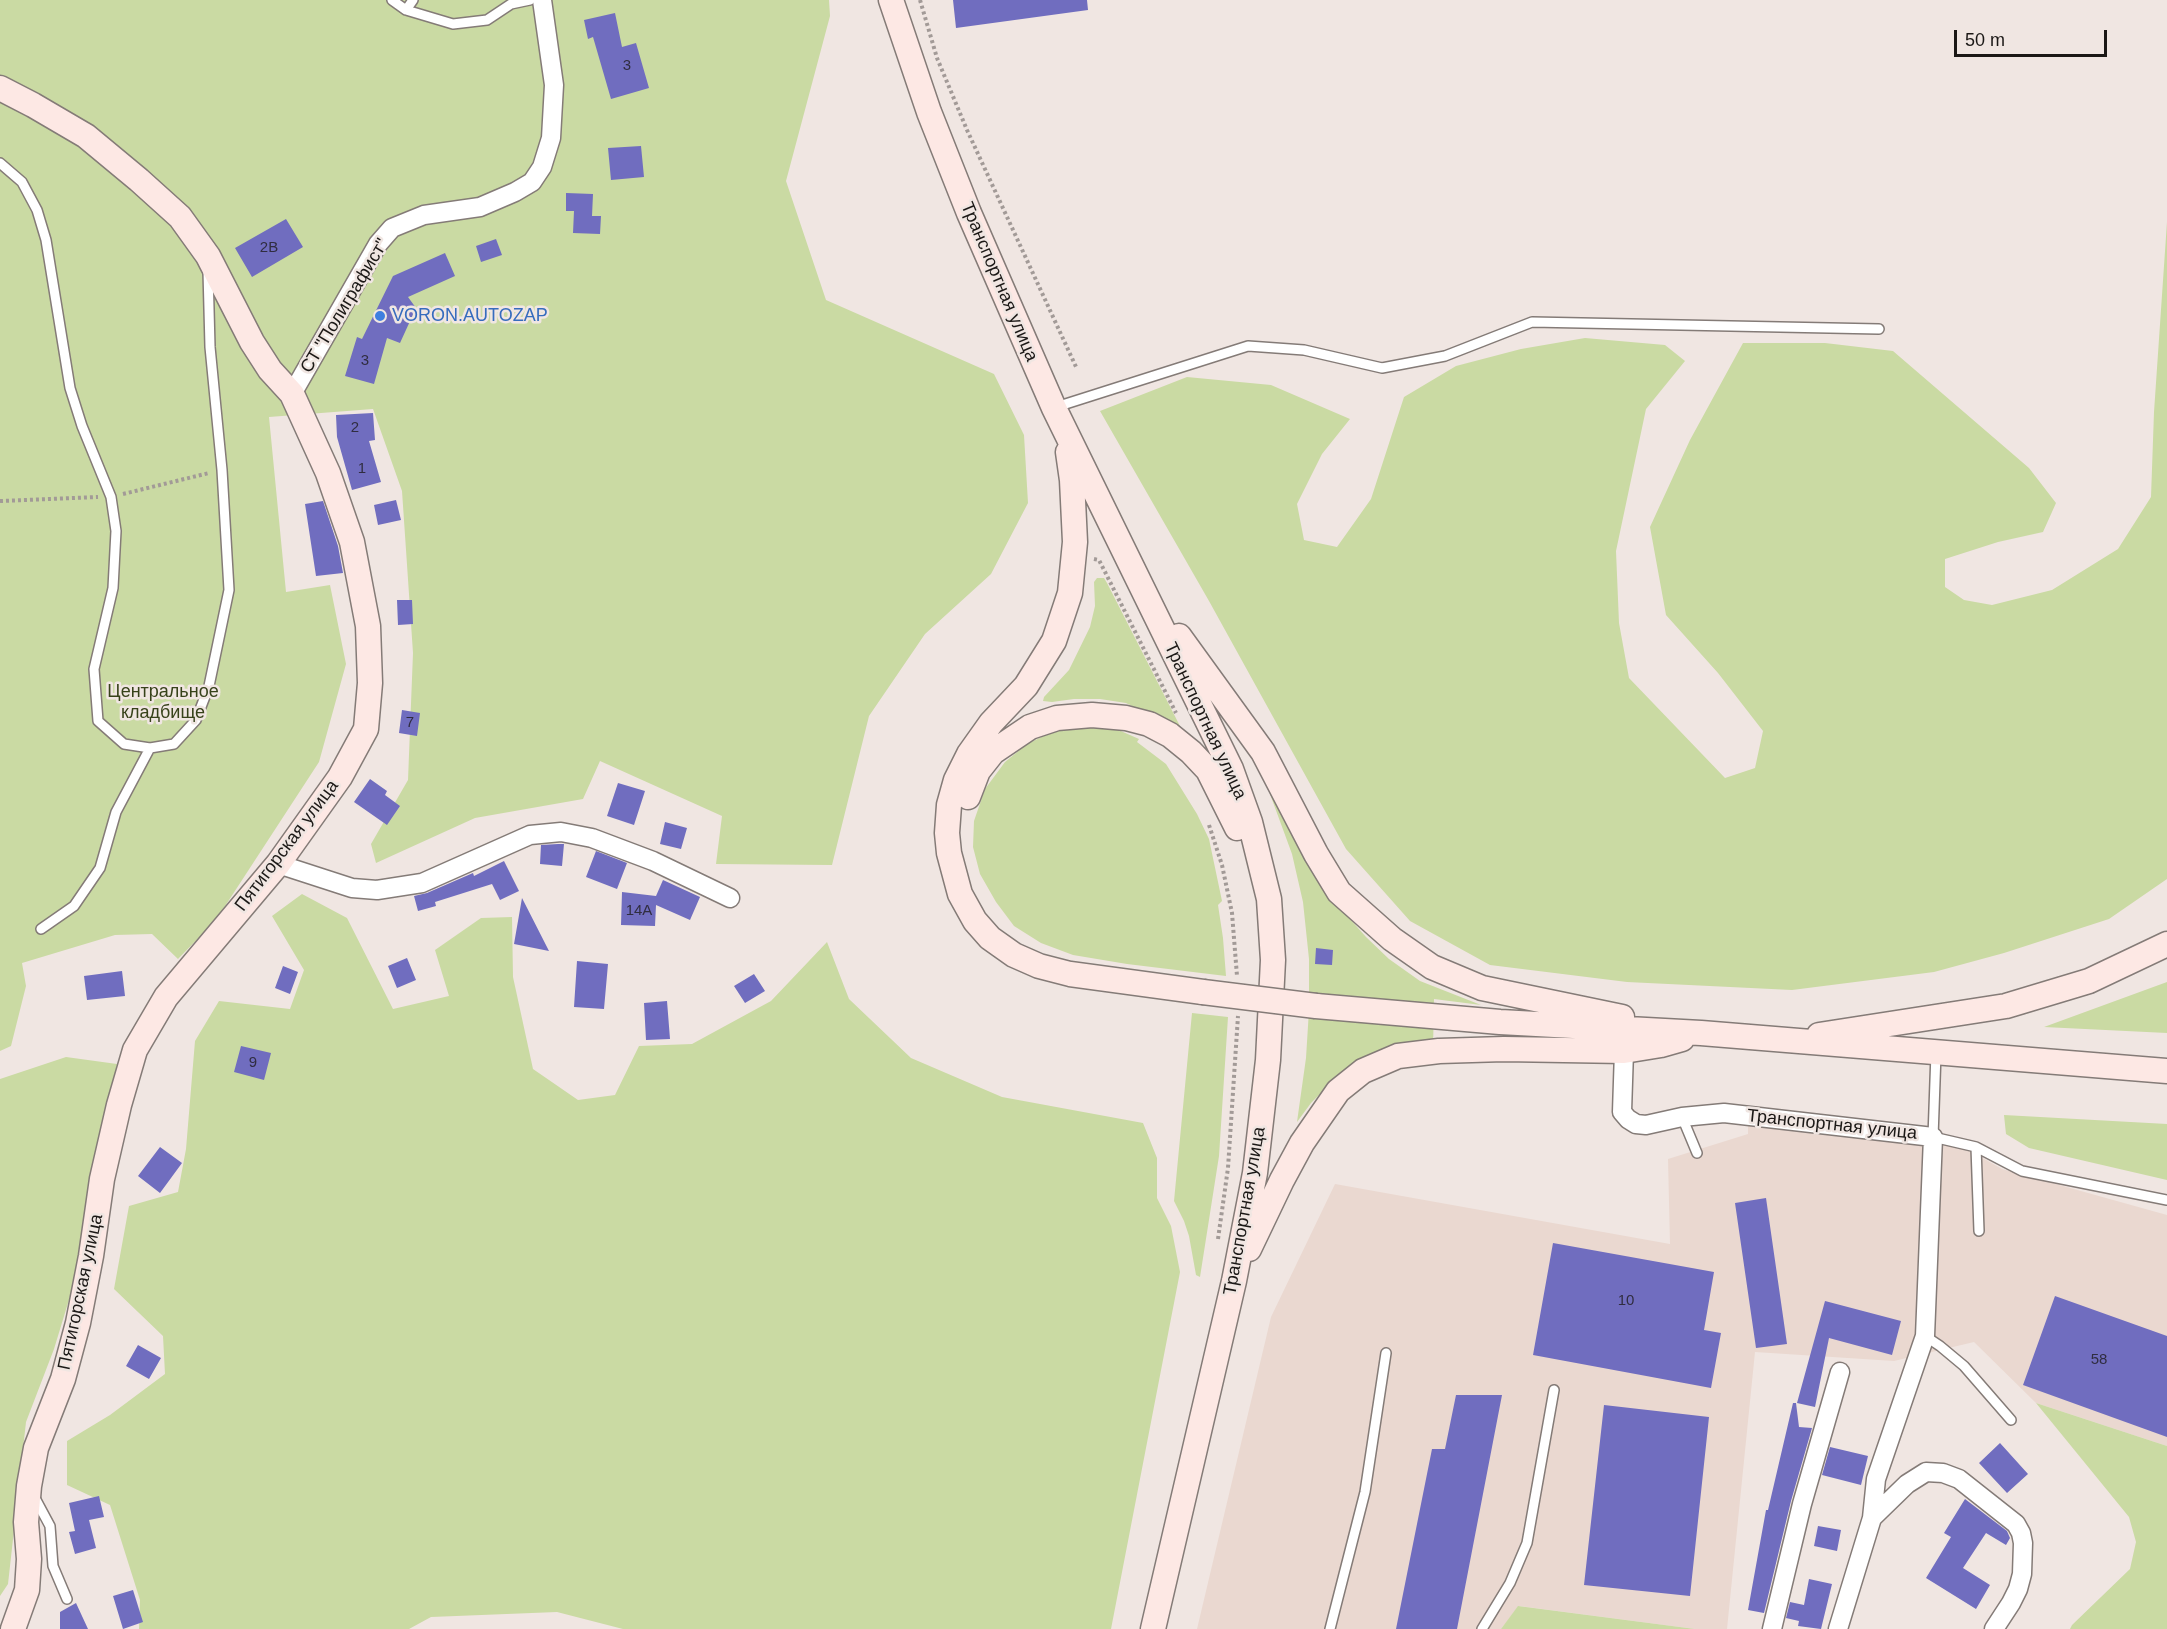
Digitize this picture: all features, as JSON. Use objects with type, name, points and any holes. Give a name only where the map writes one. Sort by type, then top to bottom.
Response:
[{"type":"main road","name":"Транспортная улица","points":[[891,0],[904,43],[969,213],[1059,418],[1231,769],[1250,822],[1269,899],[1273,960],[1268,1059],[1255,1173],[1234,1281],[1153,1629]]},
{"type":"main road","name":"Пятигорская улица","points":[[0,88],[86,136],[140,180],[180,217],[208,256],[252,342],[270,370],[292,394],[328,473],[352,542],[368,626],[370,683],[366,729],[340,777],[278,864],[166,997],[135,1050],[119,1105],[102,1179],[91,1256],[78,1323],[63,1379],[36,1448],[28,1486],[27,1590],[13,1629]]},
{"type":"main road","points":[[1059,418],[1072,480],[1075,542],[1070,593],[1054,641],[1026,686],[986,730],[969,754],[956,780],[949,805],[947,833],[949,853],[960,894],[975,921],[990,938],[1014,955],[1039,966],[1126,983],[1316,1006],[1500,1022],[1701,1033],[2167,1071]]},
{"type":"main road","points":[[1139,580],[1263,753],[1316,854],[1339,892],[1392,939],[1431,967],[1482,988],[1701,1033]]},
{"type":"main road","points":[[960,894],[957,857],[960,828],[966,802],[978,771],[993,753],[1030,728],[1057,718],[1092,715],[1126,718],[1149,724],[1170,735],[1191,752],[1208,770],[1225,802],[1269,899]]},
{"type":"main road","points":[[1787,1041],[1863,1027],[2006,1006],[2089,981],[2167,944]]},
{"type":"main road","points":[[1234,1281],[1302,1143],[1338,1091],[1363,1071],[1398,1056],[1439,1051],[1504,1049],[1624,1051],[1661,1045],[1701,1033]]},
{"type":"street","name":"СТ \"Полиграфист\"","points":[[292,394],[378,244],[392,228],[424,215],[480,207],[532,182],[542,166],[551,138],[554,85],[542,0]]},
{"type":"street","points":[[278,864],[352,888],[377,890],[422,883],[530,835],[561,832],[592,838],[653,861],[730,898]]},
{"type":"street","name":"Транспортная улица","points":[[1624,1051],[1622,1112],[1636,1124],[1646,1125],[1682,1117],[1724,1113],[1933,1137],[1925,1336],[1876,1479],[1872,1518],[1838,1629]]},
{"type":"street","points":[[1772,1629],[1802,1504],[1840,1372]]},
{"type":"street","points":[[1872,1518],[1907,1484],[1926,1472],[1943,1473],[1959,1479],[2016,1524],[2023,1543],[2022,1574],[2011,1603],[1994,1629]]},
{"type":"lane","points":[[392,0],[406,10],[453,24],[487,20],[512,4],[530,0]]},
{"type":"lane","points":[[406,10],[413,0]]},
{"type":"lane","points":[[0,163],[22,182],[37,210],[46,240],[70,388],[82,426],[111,497],[116,531],[113,588],[94,669],[98,721],[124,744],[150,748],[174,744],[196,720],[209,687],[229,590],[222,470],[210,347],[208,256]]},
{"type":"lane","points":[[1059,418],[1248,346],[1304,350],[1382,368],[1445,356],[1532,322],[1879,329]]},
{"type":"lane","points":[[41,929],[74,906],[100,868],[116,812],[150,748]]},
{"type":"lane","points":[[1936,1053],[1933,1137],[1976,1147],[2022,1171],[2167,1200]]},
{"type":"lane","points":[[1682,1117],[1697,1153]]},
{"type":"lane","points":[[1976,1147],[1979,1231]]},
{"type":"lane","points":[[1925,1336],[1964,1366],[2011,1420]]},
{"type":"lane","points":[[1330,1629],[1365,1492],[1386,1353]]},
{"type":"lane","points":[[1482,1629],[1510,1583],[1527,1543],[1554,1390]]},
{"type":"lane","points":[[28,1486],[50,1526],[53,1566],[67,1599]]},
{"type":"path","points":[[920,0],[937,58],[967,130],[1077,369]]},
{"type":"path","points":[[1092,558],[1099,560],[1181,722]]},
{"type":"path","points":[[1205,814],[1222,865],[1230,904],[1237,952],[1237,985]]},
{"type":"path","points":[[1217,1242],[1230,1144],[1238,1007]]},
{"type":"shaded area","points":[[1748,1117],[1958,1144],[2002,1169],[2167,1215],[2167,1446],[2036,1403],[1974,1342],[1894,1361],[1755,1352],[1727,1629],[1695,1629],[1519,1606],[1501,1629],[1197,1629],[1271,1317],[1335,1184],[1670,1244],[1668,1159],[1748,1134]]},
{"type":"green space","name":"Центральное кладбище","points":[[0,0],[829,0],[830,16],[786,181],[826,300],[994,374],[1024,435],[1028,503],[991,574],[925,634],[869,716],[832,865],[716,864],[722,816],[600,761],[583,799],[475,818],[376,863],[371,844],[408,780],[413,653],[402,491],[373,409],[269,417],[286,592],[330,585],[346,664],[319,762],[216,920],[178,959],[152,934],[115,935],[22,963],[26,986],[11,1046],[0,1051]]},
{"type":"green space","points":[[2167,222],[2167,879],[2109,919],[2004,953],[1934,972],[1792,990],[1627,982],[1490,965],[1410,921],[1346,849],[1209,601],[1100,411],[1187,377],[1271,385],[1350,419],[1322,454],[1297,504],[1304,540],[1337,547],[1371,499],[1404,397],[1456,366],[1521,349],[1585,338],[1665,345],[1685,361],[1646,409],[1616,551],[1619,623],[1629,678],[1725,778],[1755,768],[1763,731],[1718,673],[1666,615],[1650,527],[1690,440],[1743,343],[1825,343],[1893,351],[2029,468],[2056,503],[2043,532],[1998,542],[1945,559],[1945,587],[1964,600],[1992,605],[2052,590],[2118,549],[2151,497],[2154,412]]},
{"type":"green space","points":[[1097,578],[1104,578],[1107,583],[1183,732],[1126,703],[1100,699],[1043,701],[1044,697],[1069,670],[1090,627],[1095,606],[1094,582]]},
{"type":"green space","points":[[1088,724],[1114,728],[1139,739],[1137,742],[1166,764],[1197,814],[1209,839],[1222,901],[1218,905],[1226,976],[1073,955],[1041,943],[1014,926],[996,902],[980,874],[973,847],[974,821],[985,789],[1005,762],[1027,744],[1052,732]]},
{"type":"green space","points":[[1273,792],[1334,901],[1366,937],[1389,959],[1420,981],[1481,1005],[1434,999],[1433,1050],[1327,1087],[1297,1122],[1306,1058],[1309,959],[1303,902],[1292,854],[1270,794]]},
{"type":"green space","points":[[302,894],[347,918],[393,1009],[449,996],[435,950],[481,918],[512,917],[513,977],[533,1069],[578,1100],[615,1095],[639,1046],[692,1044],[771,1001],[827,942],[849,999],[911,1058],[1002,1097],[1143,1123],[1157,1158],[1157,1198],[1171,1226],[1180,1272],[1111,1629],[623,1629],[557,1612],[431,1617],[409,1629],[139,1629],[140,1600],[110,1505],[67,1485],[67,1441],[110,1415],[165,1374],[163,1336],[114,1289],[129,1206],[178,1192],[186,1149],[195,1041],[219,1001],[290,1009],[304,970],[272,916]]},
{"type":"green space","points":[[2167,982],[2167,1033],[2044,1027]]},
{"type":"green space","points":[[1192,1013],[1228,1017],[1219,1156],[1200,1277],[1196,1275],[1189,1236],[1174,1201]]},
{"type":"green space","points":[[66,1057],[117,1064],[75,1280],[54,1349],[26,1422],[8,1584],[0,1596],[0,1079]]},
{"type":"green space","points":[[2004,1115],[2167,1124],[2167,1180],[2029,1148],[2006,1134]]},
{"type":"green space","points":[[2036,1403],[2167,1446],[2167,1629],[2070,1629],[2130,1569],[2136,1542],[2129,1517]]},
{"type":"green space","points":[[1518,1606],[1695,1629],[1501,1629]]},
{"type":"building","points":[[953,0],[1087,0],[1088,10],[956,28]]},
{"type":"building","points":[[615,13],[622,47],[636,43],[649,88],[611,99],[593,37],[588,39],[584,20]]},
{"type":"building","points":[[641,146],[644,177],[611,180],[608,148]]},
{"type":"building","points":[[566,193],[593,194],[592,216],[601,216],[600,234],[573,233],[574,211],[566,211]]},
{"type":"building","points":[[286,219],[303,247],[252,277],[235,248]]},
{"type":"building","points":[[496,239],[502,255],[481,262],[476,246]]},
{"type":"building","points":[[445,253],[455,276],[408,297],[416,308],[400,343],[387,338],[374,384],[345,376],[357,337],[362,339],[393,276]]},
{"type":"building","points":[[373,413],[375,440],[369,441],[381,482],[352,490],[337,437],[336,415]]},
{"type":"building","points":[[396,500],[401,520],[378,525],[374,505]]},
{"type":"building","points":[[323,501],[338,546],[343,573],[316,576],[305,504]]},
{"type":"building","points":[[397,600],[412,600],[413,624],[398,625]]},
{"type":"building","points":[[402,710],[420,713],[417,736],[399,733]]},
{"type":"building","points":[[370,779],[387,791],[385,795],[400,806],[387,825],[354,802]]},
{"type":"building","points":[[618,783],[645,791],[634,825],[607,816]]},
{"type":"building","points":[[665,822],[687,828],[681,849],[660,844]]},
{"type":"building","points":[[564,844],[562,866],[540,864],[541,845]]},
{"type":"building","points":[[596,851],[627,863],[617,889],[586,877]]},
{"type":"building","points":[[504,861],[519,891],[500,900],[492,884],[435,902],[436,906],[418,911],[414,896],[427,893],[473,873],[474,876]]},
{"type":"building","points":[[663,880],[700,897],[690,920],[656,905],[655,926],[621,925],[622,892],[656,896]]},
{"type":"building","points":[[522,898],[549,951],[514,944]]},
{"type":"building","points":[[1316,948],[1333,950],[1332,965],[1315,964]]},
{"type":"building","points":[[407,958],[416,980],[397,988],[388,966]]},
{"type":"building","points":[[577,961],[608,964],[604,1009],[574,1007]]},
{"type":"building","points":[[283,966],[298,972],[290,994],[275,988]]},
{"type":"building","points":[[122,971],[125,996],[87,1000],[84,976]]},
{"type":"building","points":[[754,974],[765,991],[745,1003],[734,986]]},
{"type":"building","points":[[667,1001],[670,1039],[646,1040],[644,1003]]},
{"type":"building","points":[[241,1046],[271,1053],[264,1080],[234,1072]]},
{"type":"building","points":[[160,1147],[182,1163],[160,1193],[138,1176]]},
{"type":"building","points":[[1766,1198],[1787,1344],[1756,1348],[1735,1203]]},
{"type":"building","points":[[1553,1243],[1714,1272],[1704,1330],[1721,1333],[1711,1388],[1533,1355]]},
{"type":"building","points":[[2055,1296],[2167,1336],[2167,1437],[2023,1385]]},
{"type":"building","points":[[1825,1301],[1901,1321],[1892,1355],[1829,1338],[1815,1407],[1797,1403]]},
{"type":"building","points":[[138,1345],[161,1358],[149,1379],[126,1366]]},
{"type":"building","points":[[1456,1395],[1502,1395],[1457,1629],[1396,1629],[1432,1449],[1445,1449]]},
{"type":"building","points":[[1793,1403],[1796,1403],[1799,1427],[1812,1428],[1791,1501],[1764,1613],[1748,1610],[1766,1510],[1768,1510]]},
{"type":"building","points":[[1604,1405],[1709,1417],[1690,1596],[1584,1585]]},
{"type":"building","points":[[2000,1443],[2028,1474],[2007,1493],[1979,1463]]},
{"type":"building","points":[[1830,1447],[1868,1456],[1861,1485],[1822,1475]]},
{"type":"building","points":[[99,1496],[104,1517],[89,1520],[96,1548],[75,1554],[69,1532],[75,1531],[69,1503]]},
{"type":"building","points":[[1965,1499],[2007,1531],[2010,1538],[2006,1545],[1986,1533],[1963,1568],[1990,1585],[1976,1609],[1926,1578],[1951,1537],[1944,1533]]},
{"type":"building","points":[[1818,1526],[1841,1530],[1837,1551],[1814,1546]]},
{"type":"building","points":[[1809,1579],[1832,1584],[1821,1629],[1798,1626],[1799,1621],[1786,1618],[1790,1602],[1804,1605]]},
{"type":"building","points":[[133,1590],[143,1622],[123,1629],[113,1596]]},
{"type":"building","points":[[76,1603],[88,1629],[60,1629],[60,1612]]},
{"type":"place","name":"VORON.AUTOZAP","points":[[380,316]]}]
